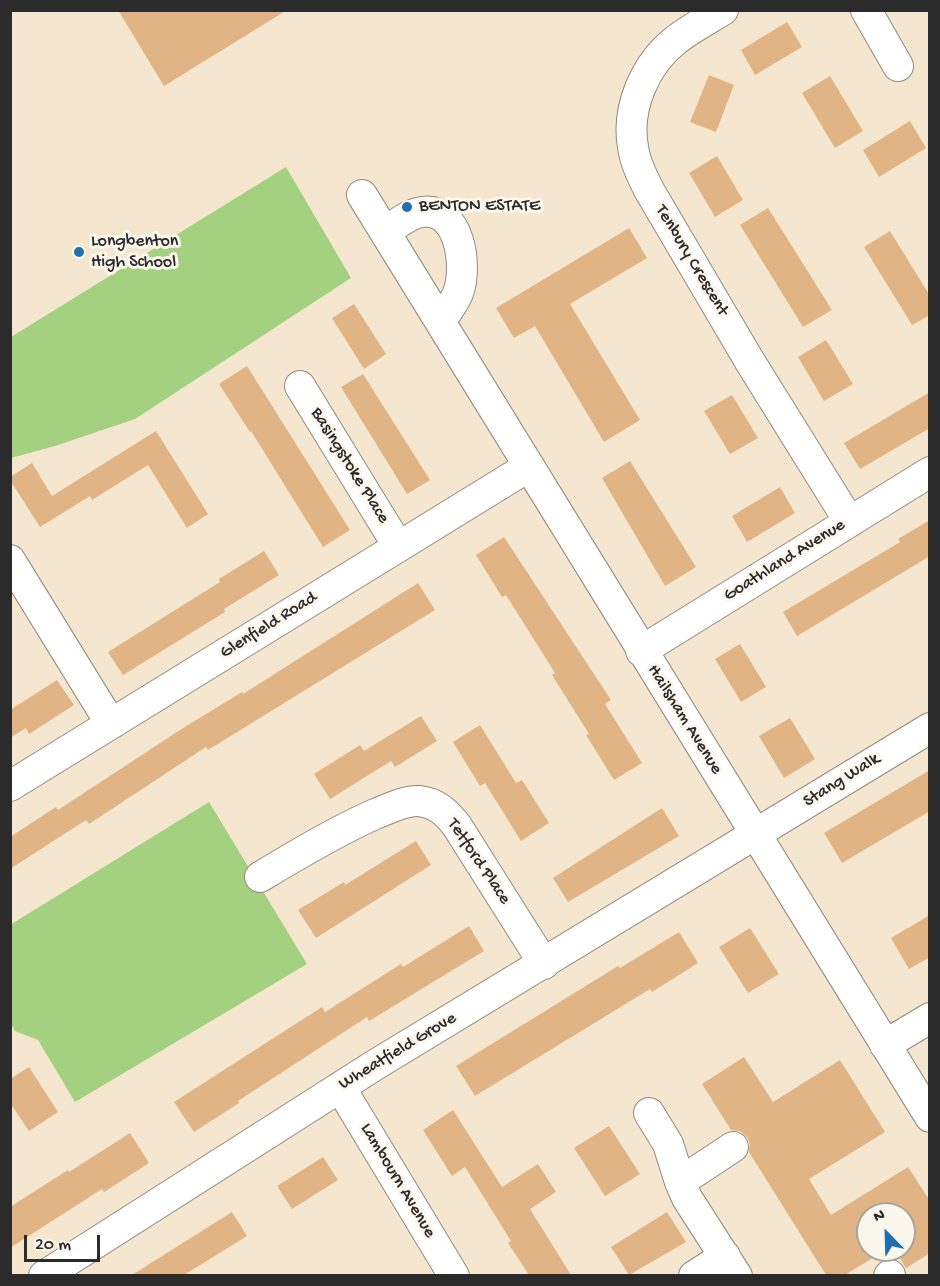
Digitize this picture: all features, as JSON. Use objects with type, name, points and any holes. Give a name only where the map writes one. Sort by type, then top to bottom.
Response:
[{"type":"street","name":"Tenbury Crescent","points":[[723,10],[675,41],[661,54],[649,71],[641,85],[632,116],[633,149],[640,171],[661,210],[749,360],[849,521]]},
{"type":"street","points":[[866,10],[898,66]]},
{"type":"street","name":"Hailsham Avenue","points":[[362,195],[930,1117]]},
{"type":"street","points":[[385,232],[412,215],[422,212],[439,214],[453,228],[460,249],[462,278],[453,303],[441,320]]},
{"type":"street","name":"Basingstoke Place","points":[[300,386],[398,546]]},
{"type":"street","name":"Glenfield Road","points":[[10,786],[528,467]]},
{"type":"street","name":"Goathland Avenue","points":[[641,651],[930,472]]},
{"type":"street","points":[[10,560],[111,724]]},
{"type":"street","name":"Stang Walk","points":[[755,835],[930,728]]},
{"type":"street","name":"Tetford Place","points":[[260,877],[331,835],[389,808],[413,801],[432,804],[441,808],[457,826],[544,964]]},
{"type":"street","name":"Wheatfield Grove","points":[[44,1275],[340,1088],[755,835]]},
{"type":"street","points":[[885,1045],[930,1018]]},
{"type":"street","name":"Lambourn Avenue","points":[[340,1088],[454,1275]]},
{"type":"street","points":[[649,1113],[668,1144],[687,1197],[731,1266],[694,1275]]},
{"type":"street","points":[[680,1182],[733,1147]]},
{"type":"green space","points":[[286,167],[351,278],[135,419],[11,458],[11,337]]},
{"type":"green space","points":[[209,802],[307,964],[75,1102],[38,1040],[15,1031],[11,1024],[10,925]]},
{"type":"building","points":[[118,10],[287,10],[164,86]]},
{"type":"building","points":[[787,22],[802,47],[755,75],[741,50]]},
{"type":"building","points":[[709,75],[734,85],[716,132],[690,122]]},
{"type":"building","points":[[830,76],[863,131],[835,148],[802,93]]},
{"type":"building","points":[[910,121],[926,148],[879,177],[863,150]]},
{"type":"building","points":[[717,156],[743,200],[715,217],[689,173]]},
{"type":"building","points":[[768,208],[832,310],[803,327],[740,225]]},
{"type":"building","points":[[629,228],[647,258],[570,304],[640,420],[604,442],[535,326],[514,338],[496,308]]},
{"type":"building","points":[[890,231],[930,296],[930,315],[912,325],[864,247]]},
{"type":"building","points":[[354,304],[386,354],[364,369],[332,318]]},
{"type":"building","points":[[826,340],[853,384],[824,401],[798,357]]},
{"type":"building","points":[[247,366],[350,530],[323,547],[219,384]]},
{"type":"building","points":[[363,374],[430,480],[407,494],[341,387]]},
{"type":"building","points":[[930,392],[930,428],[860,469],[844,443]]},
{"type":"building","points":[[732,395],[758,438],[730,454],[704,411]]},
{"type":"building","points":[[156,431],[208,514],[187,528],[148,465],[92,500],[90,496],[40,527],[10,480],[10,477],[32,463],[52,496]]},
{"type":"building","points":[[630,461],[696,567],[665,586],[602,478]]},
{"type":"building","points":[[780,487],[795,513],[747,542],[732,516]]},
{"type":"building","points":[[930,520],[930,556],[797,636],[783,612],[900,542],[898,539]]},
{"type":"building","points":[[504,537],[611,700],[605,704],[642,763],[614,780],[586,735],[589,734],[552,675],[555,673],[506,595],[502,597],[476,555]]},
{"type":"building","points":[[264,551],[279,575],[224,609],[225,612],[123,675],[108,652],[220,582],[219,579]]},
{"type":"building","points":[[418,583],[435,610],[208,750],[206,747],[89,824],[86,820],[10,869],[10,837],[56,807],[58,810],[180,730],[242,692],[243,694]]},
{"type":"building","points":[[740,644],[766,687],[741,702],[715,659]]},
{"type":"building","points":[[57,680],[74,705],[29,734],[26,728],[10,738],[10,710]]},
{"type":"building","points":[[421,716],[437,741],[395,767],[391,761],[330,799],[314,774],[360,745],[364,751]]},
{"type":"building","points":[[790,718],[815,759],[784,778],[759,736]]},
{"type":"building","points":[[480,725],[516,783],[522,780],[549,823],[521,841],[485,783],[480,786],[453,742]]},
{"type":"building","points":[[930,770],[930,811],[842,863],[824,833]]},
{"type":"building","points":[[662,808],[679,836],[568,902],[553,878]]},
{"type":"building","points":[[416,841],[431,865],[316,938],[298,910],[344,882],[345,885]]},
{"type":"building","points":[[930,915],[930,957],[909,969],[891,938]]},
{"type":"building","points":[[469,926],[484,951],[369,1021],[367,1017],[194,1132],[174,1102],[322,1007],[325,1012],[401,964],[403,967]]},
{"type":"building","points":[[750,928],[779,974],[748,993],[719,947]]},
{"type":"building","points":[[679,932],[698,963],[652,992],[650,989],[475,1096],[456,1066],[618,966],[620,968]]},
{"type":"building","points":[[744,1057],[773,1102],[840,1060],[885,1132],[809,1179],[831,1215],[908,1167],[930,1201],[930,1253],[916,1262],[916,1202],[856,1202],[856,1262],[866,1262],[845,1275],[826,1275],[749,1152],[750,1145],[747,1137],[740,1131],[731,1130],[702,1084]]},
{"type":"building","points":[[29,1067],[58,1112],[29,1131],[10,1103],[10,1079]]},
{"type":"building","points":[[453,1110],[502,1187],[538,1164],[556,1192],[530,1209],[571,1275],[529,1275],[508,1243],[511,1241],[465,1167],[452,1176],[423,1130]]},
{"type":"building","points":[[609,1126],[640,1174],[605,1196],[574,1148]]},
{"type":"building","points":[[130,1133],[149,1163],[104,1192],[102,1189],[10,1248],[10,1207]]},
{"type":"building","points":[[323,1157],[338,1180],[292,1209],[277,1186]]},
{"type":"building","points":[[232,1212],[247,1236],[184,1275],[132,1275]]},
{"type":"building","points":[[667,1212],[686,1242],[629,1275],[611,1247]]},
{"type":"building","points":[[902,1262],[916,1262],[906,1268]]},
{"type":"place","name":"BENTON ESTATE","points":[[407,207]]},
{"type":"place","name":"Longbenton High School","points":[[79,252]]}]
